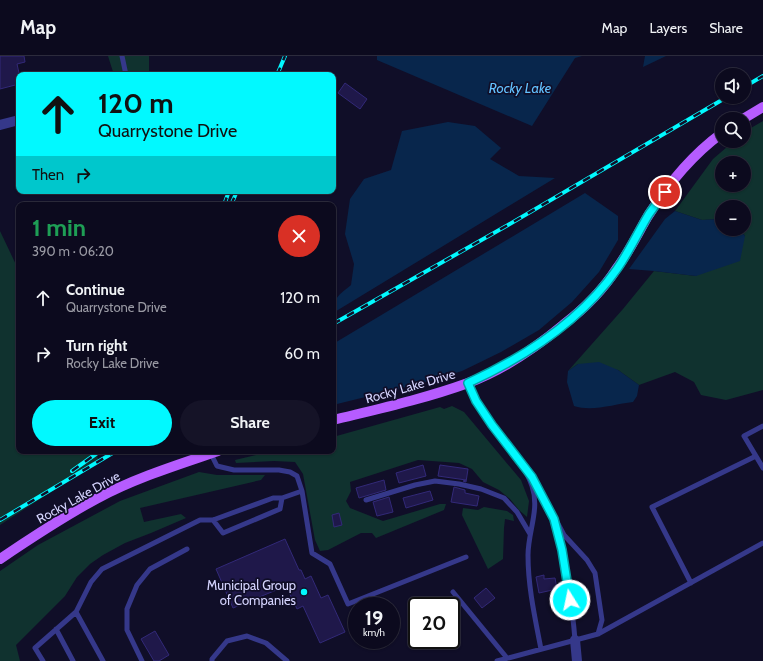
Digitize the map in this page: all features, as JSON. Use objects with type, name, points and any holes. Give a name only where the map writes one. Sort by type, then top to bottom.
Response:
[{"type":"main road","points":[[751,114],[763,107]]},
{"type":"main road","name":"Rocky Lake Drive","points":[[336,419],[397,404],[468,383],[496,370],[537,345],[581,311],[606,284],[649,214],[682,170],[706,145],[715,138]]},
{"type":"main road","name":"Rocky Lake Drive","points":[[0,559],[59,520],[96,499],[144,477],[182,462],[208,454]]},
{"type":"street","points":[[0,125],[16,121]]},
{"type":"street","points":[[575,640],[577,661]]},
{"type":"lane","points":[[122,56],[125,72]]},
{"type":"lane","points":[[468,383],[476,401],[492,425],[515,453],[538,486],[554,519],[564,535],[587,560],[595,574],[602,620],[598,634]]},
{"type":"lane","points":[[763,426],[744,436],[763,468]]},
{"type":"lane","points":[[515,453],[530,481],[534,494],[535,512],[530,534],[528,574],[541,649]]},
{"type":"lane","points":[[215,454],[217,466],[234,470],[279,470],[290,472],[297,476],[302,491],[312,553],[330,564],[348,604],[466,557]]},
{"type":"lane","points":[[691,583],[652,507],[756,456]]},
{"type":"lane","points":[[366,500],[435,480],[458,484],[481,489],[504,498],[517,512],[530,534]]},
{"type":"lane","points":[[43,661],[35,648],[76,612],[91,582],[102,569],[200,520],[213,520],[273,498],[282,498],[302,491]]},
{"type":"lane","points":[[213,520],[223,533],[280,509],[282,498]]},
{"type":"lane","points":[[554,519],[562,550],[573,613],[575,640]]},
{"type":"lane","points":[[497,661],[598,634],[763,543]]},
{"type":"lane","points":[[142,661],[126,630],[127,609],[137,585],[150,569],[187,548]]},
{"type":"lane","points":[[452,592],[507,658]]},
{"type":"lane","points":[[76,612],[103,661]]},
{"type":"lane","points":[[56,629],[73,661]]},
{"type":"lane","points":[[206,661],[212,660],[227,641],[247,636],[266,643],[287,661]]},
{"type":"green space","points":[[108,56],[149,56],[149,72],[113,72]]},
{"type":"green space","points":[[763,121],[763,390],[726,400],[701,395],[694,382],[675,372],[639,385],[618,370],[578,364],[568,371],[623,309],[654,271],[696,276],[745,236],[751,236],[751,200],[715,200],[715,219],[702,220],[675,211],[715,157],[715,192],[751,192],[751,156],[716,156],[726,148],[751,148],[751,128]]},
{"type":"green space","points":[[0,231],[16,265],[16,454],[96,454],[99,461],[0,525]]},
{"type":"green space","points":[[452,406],[464,412],[521,480],[529,501],[527,517],[499,490],[483,482],[472,469],[459,463],[418,460],[350,482],[351,491],[346,501],[350,508],[383,521],[440,504],[446,504],[444,510],[376,538],[372,533],[361,533],[328,550],[320,551],[315,540],[303,474],[295,462],[274,461],[236,463],[235,460],[260,454],[336,454],[336,436],[440,407],[444,409]]},
{"type":"green space","points":[[199,472],[217,475],[265,475],[261,480],[140,508],[144,522],[181,514],[186,518],[125,543],[90,564],[77,577],[65,596],[16,645],[20,661],[0,661],[0,571],[38,545],[120,501]]},
{"type":"green space","points":[[484,507],[507,511],[513,515],[514,521],[505,519],[503,559],[488,569],[462,515],[463,508],[478,510]]},
{"type":"water","name":"Rocky Lake","points":[[377,56],[582,56],[575,58],[532,126],[377,60]]},
{"type":"water","points":[[645,56],[666,56],[643,67]]},
{"type":"water","points":[[448,122],[475,126],[501,148],[490,159],[519,176],[555,178],[336,311],[336,300],[340,294],[351,285],[354,264],[345,234],[350,199],[364,179],[391,170],[402,131]]},
{"type":"water","points":[[585,193],[618,216],[618,240],[599,272],[572,302],[539,330],[501,352],[462,371],[426,382],[336,404],[336,342]]},
{"type":"water","points":[[675,211],[702,220],[715,219],[715,236],[745,236],[740,261],[696,276],[629,269],[665,219]]},
{"type":"water","points":[[599,362],[618,370],[639,385],[637,396],[633,402],[596,408],[581,408],[574,406],[567,382],[568,371],[578,364]]},
{"type":"building","points":[[0,56],[24,56],[25,62],[17,64],[19,72],[16,72],[16,85],[0,89]]},
{"type":"building","points":[[345,83],[367,99],[360,109],[338,93]]},
{"type":"building","points":[[423,465],[426,476],[399,483],[396,473]]},
{"type":"building","points":[[440,465],[468,469],[466,482],[463,481],[466,480],[438,476]]},
{"type":"building","points":[[384,480],[386,490],[359,498],[356,488]]},
{"type":"building","points":[[454,487],[465,490],[465,493],[479,496],[477,506],[451,502]]},
{"type":"building","points":[[430,491],[433,500],[406,508],[403,498]]},
{"type":"building","points":[[389,497],[393,512],[377,516],[373,502]]},
{"type":"building","points":[[339,513],[342,525],[334,527],[332,515]]},
{"type":"building","points":[[285,539],[299,570],[301,570],[305,579],[311,576],[321,598],[328,595],[345,632],[320,643],[303,606],[297,609],[286,586],[233,608],[216,569]]},
{"type":"building","points":[[544,575],[544,579],[555,578],[557,589],[539,593],[536,577]]},
{"type":"building","points":[[486,588],[495,598],[482,608],[474,598]]},
{"type":"building","points":[[155,631],[169,655],[159,661],[154,661],[141,639]]},
{"type":"railway","points":[[278,72],[285,56]]},
{"type":"railway","points":[[751,83],[763,76]]},
{"type":"railway","points":[[336,322],[508,225],[715,104]]},
{"type":"railway","points":[[225,202],[228,194]]},
{"type":"railway","points":[[232,202],[236,194]]},
{"type":"railway","points":[[72,471],[96,454]]},
{"type":"railway","points":[[0,520],[111,454]]},
{"type":"place","name":"Municipal Group of Companies","points":[[304,592]]},
{"type":"route","points":[[570,600],[562,550],[554,519],[538,486],[526,468],[492,425],[476,401],[468,383],[519,357],[581,311],[606,284],[649,214],[665,192]]}]
